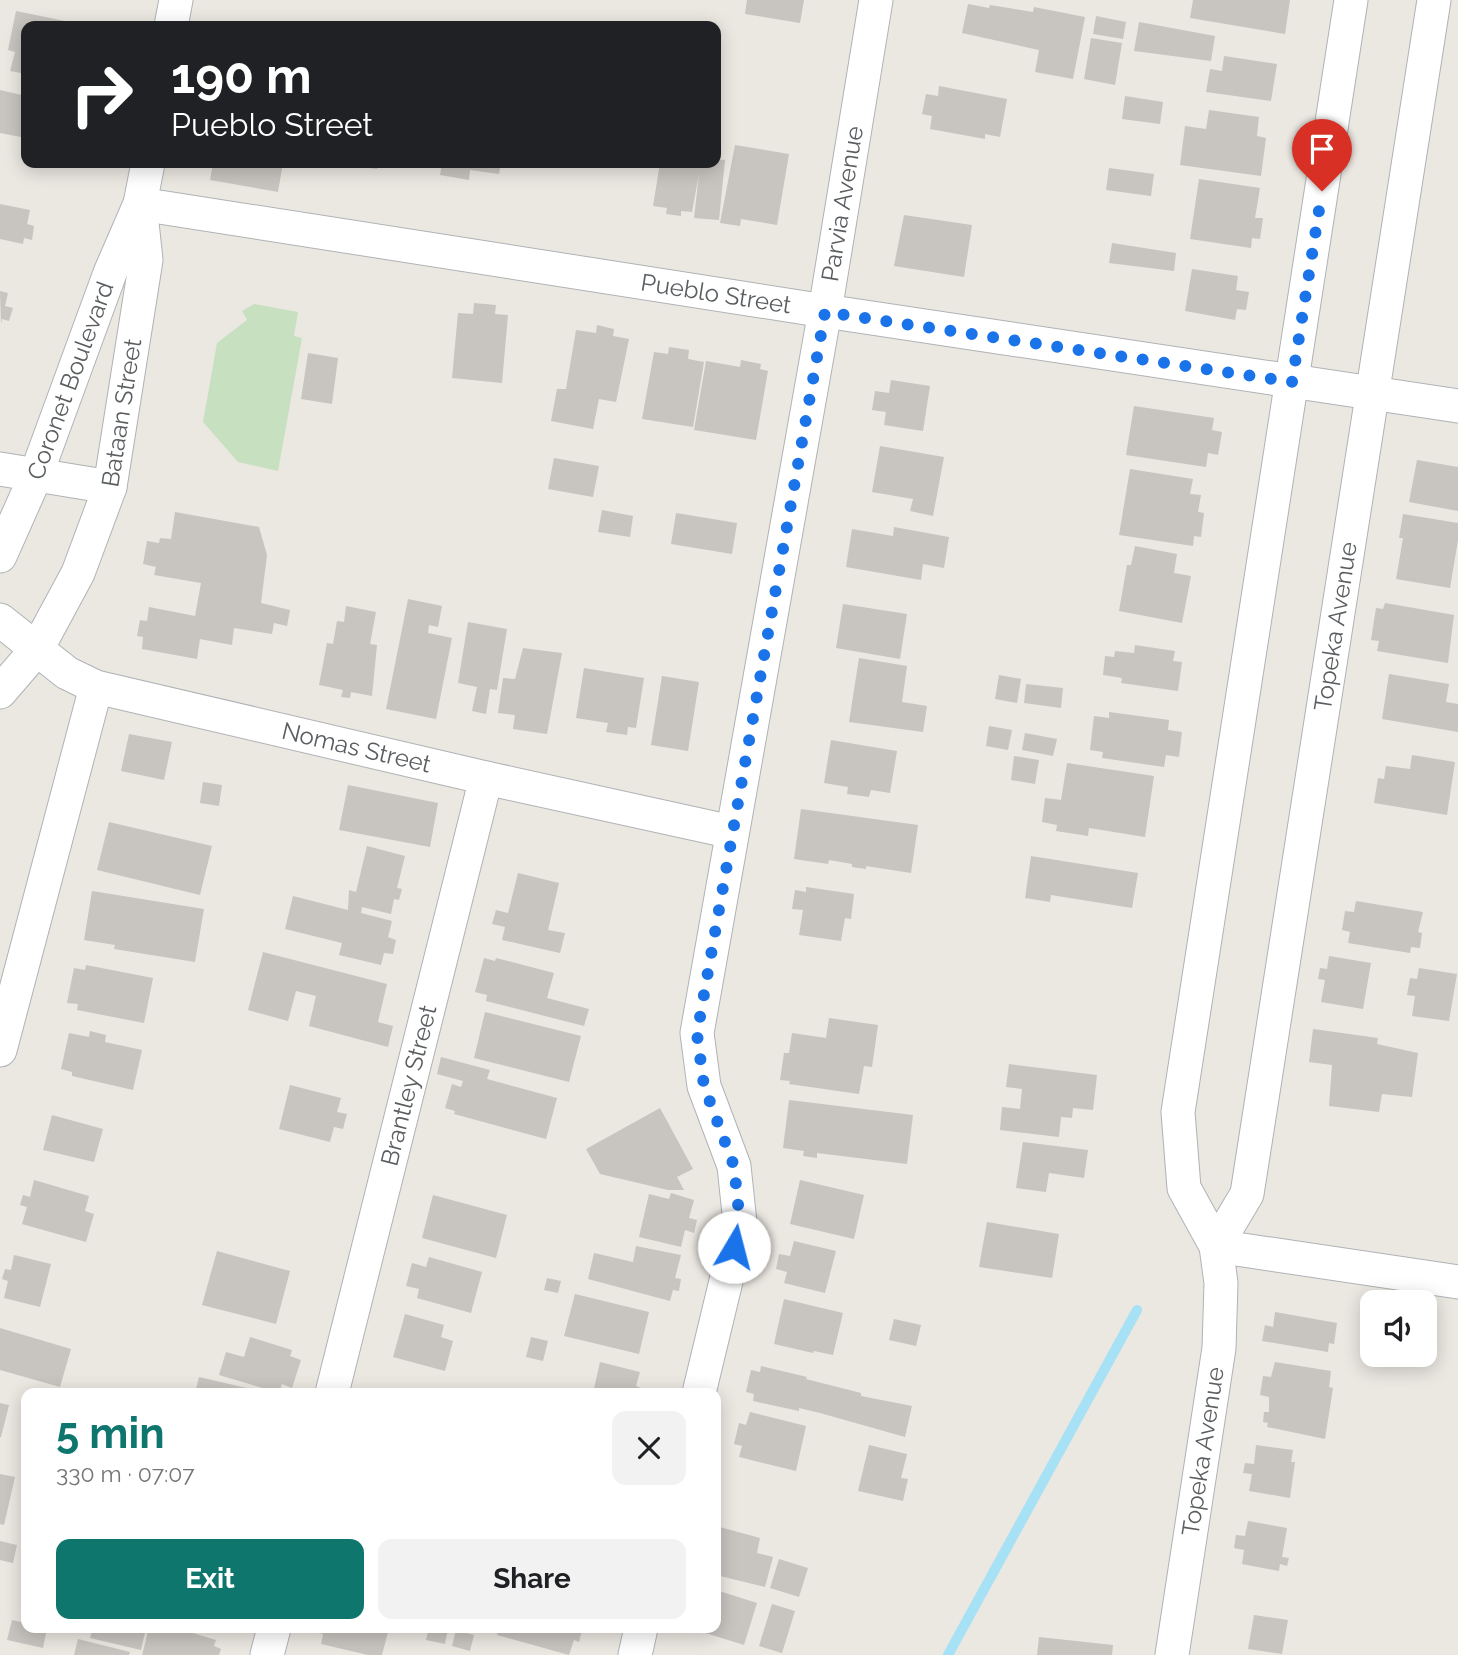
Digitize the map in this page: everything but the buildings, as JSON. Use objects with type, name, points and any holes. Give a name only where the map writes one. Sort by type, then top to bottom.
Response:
[{"type":"street","points":[[172,21],[176,0]]},
{"type":"street","name":"Parvia Avenue","points":[[700,1388],[740,1223],[734,1166],[704,1086],[697,1034],[825,312],[876,0]]},
{"type":"street","name":"Topeka Avenue","points":[[1172,1655],[1219,1348],[1222,1283],[1216,1245],[1184,1188],[1178,1112],[1352,0]]},
{"type":"street","name":"Topeka Avenue","points":[[1216,1245],[1247,1194],[1434,0]]},
{"type":"street","name":"Bataan Street","points":[[37,649],[78,573],[110,487],[145,260],[141,204],[147,168]]},
{"type":"street","name":"Pueblo Street","points":[[141,204],[825,312],[1458,406]]},
{"type":"street","name":"Coronet Boulevard","points":[[0,556],[36,475],[110,273],[141,204]]},
{"type":"street","points":[[0,469],[110,487]]},
{"type":"street","name":"Nomas Street","points":[[0,620],[67,673],[96,687],[732,832]]},
{"type":"street","points":[[0,692],[37,649]]},
{"type":"street","points":[[0,1050],[96,687]]},
{"type":"street","name":"Brantley Street","points":[[333,1388],[486,778]]},
{"type":"street","points":[[1216,1245],[1458,1282]]},
{"type":"street","points":[[267,1655],[273,1633]]},
{"type":"street","points":[[635,1655],[640,1633]]},
{"type":"green space","points":[[254,304],[298,312],[294,336],[302,338],[278,471],[238,462],[203,422],[217,343],[247,320],[242,311]]},
{"type":"waterway","points":[[948,1655],[1137,1310]]},
{"type":"route","points":[[734,1247],[740,1223],[734,1166],[704,1086],[697,1034],[825,312],[1292,382],[1322,191]]}]
